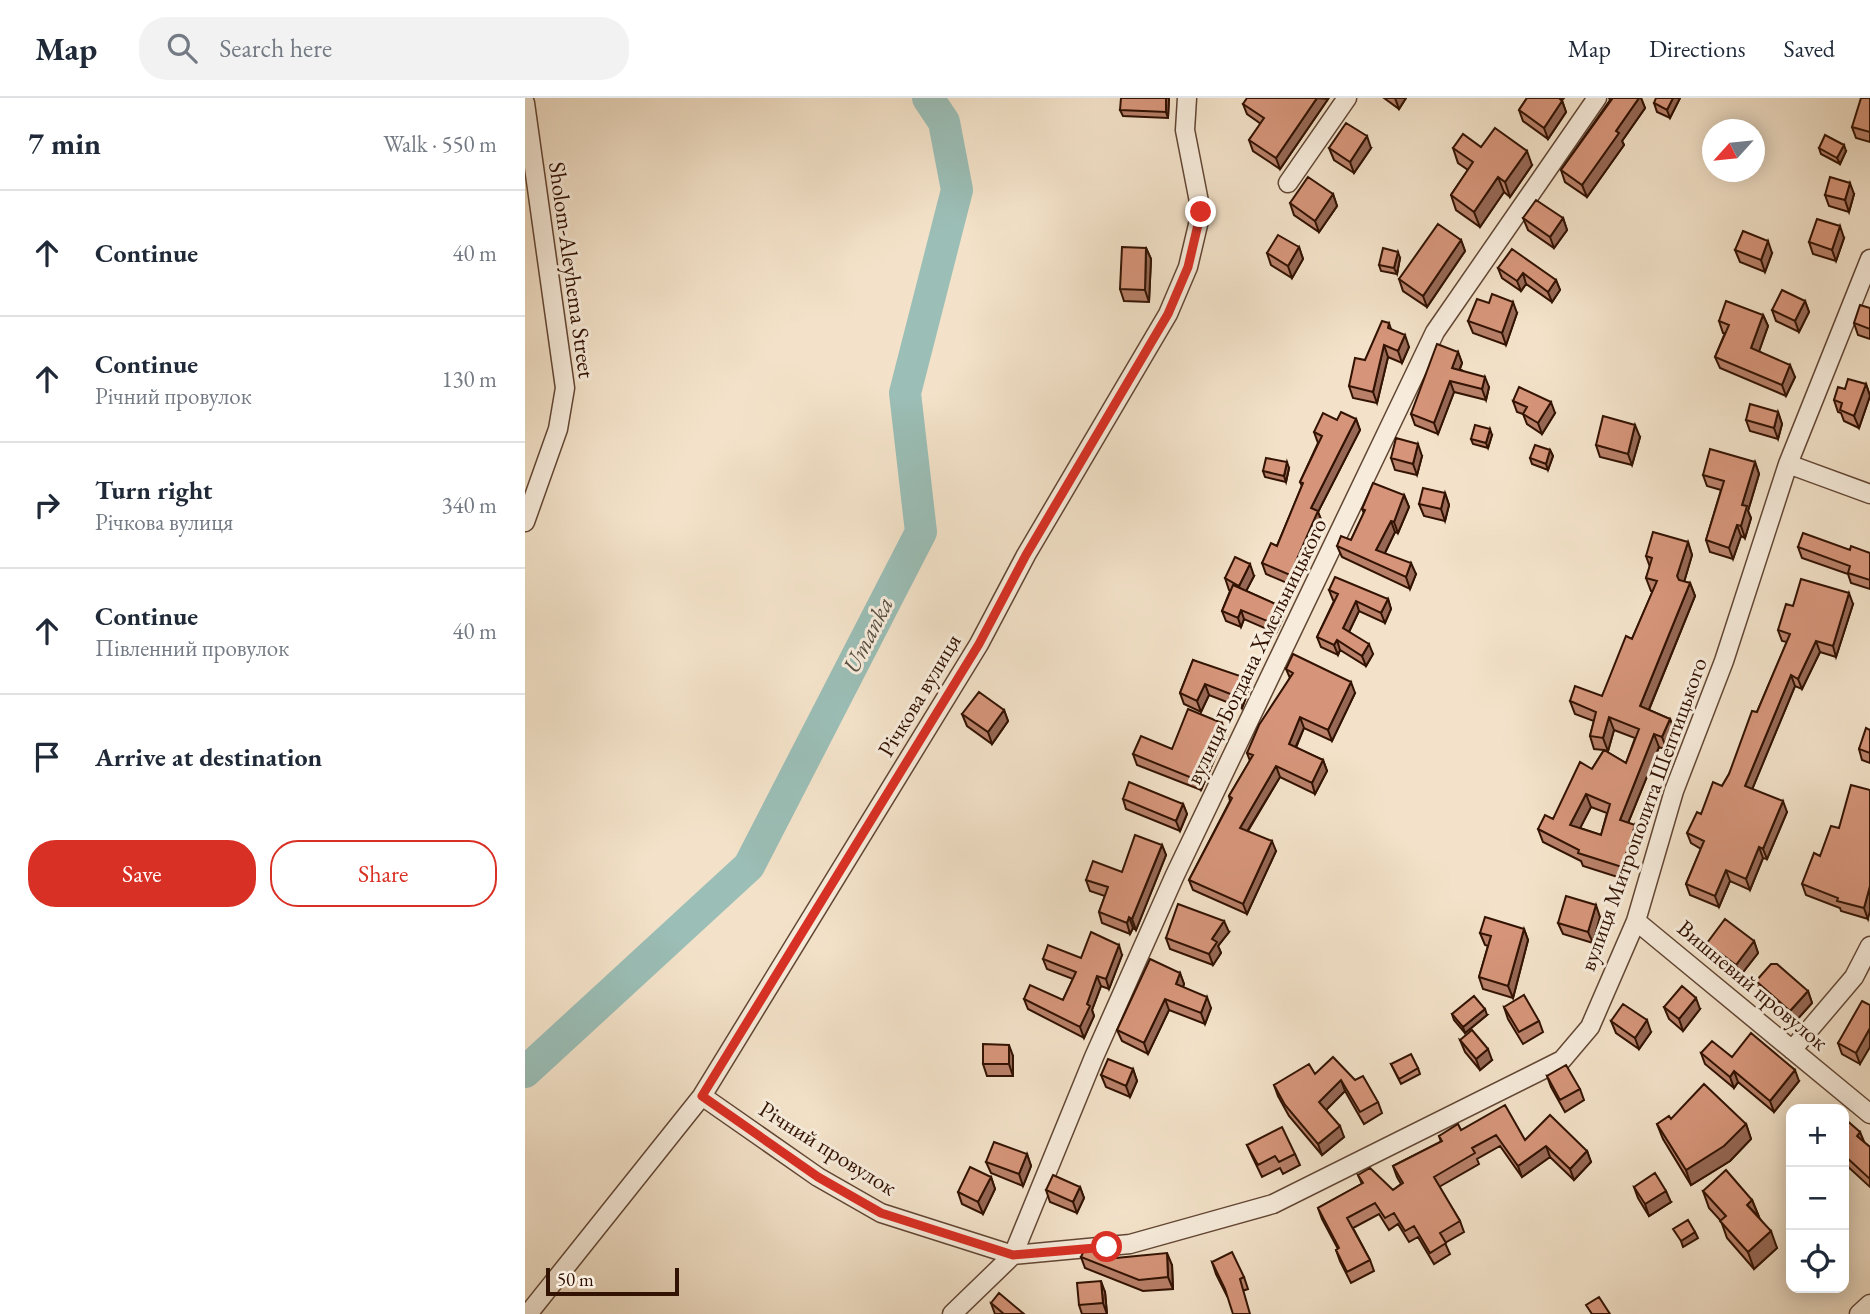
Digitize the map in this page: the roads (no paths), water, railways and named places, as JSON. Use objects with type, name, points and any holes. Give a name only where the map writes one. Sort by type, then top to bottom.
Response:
[{"type":"street","name":"Річкова вулиця","points":[[528,1314],[702,1096],[979,644],[1026,555],[1168,314],[1188,267],[1201,212],[1185,130],[1187,98]]},
{"type":"street","points":[[1289,183],[1347,98]]},
{"type":"street","name":"вулиця Богдана Хмельницького","points":[[1013,1255],[1094,1057],[1175,875],[1435,332],[1597,98]]},
{"type":"street","name":"Sholom-Aleyhema Street","points":[[525,103],[565,388],[558,429],[525,522]]},
{"type":"street","name":"вулиця Митрополита Шептицького","points":[[1013,1255],[1130,1244],[1273,1204],[1562,1060],[1590,1027],[1636,921],[1674,791],[1724,661],[1787,464],[1870,259]]},
{"type":"street","points":[[1787,464],[1870,494]]},
{"type":"street","name":"Вишневий провулок","points":[[1636,921],[1870,1114]]},
{"type":"street","points":[[1793,1050],[1854,977],[1870,946]]},
{"type":"street","name":"Річний провулок","points":[[702,1096],[818,1177],[881,1213],[1013,1255]]},
{"type":"street","points":[[952,1314],[1013,1255]]},
{"type":"street","points":[[1859,1314],[1870,1304]]},
{"type":"waterway","name":"Umanka","points":[[525,1072],[749,866],[921,532],[905,393],[957,190],[944,122],[928,98]]}]
